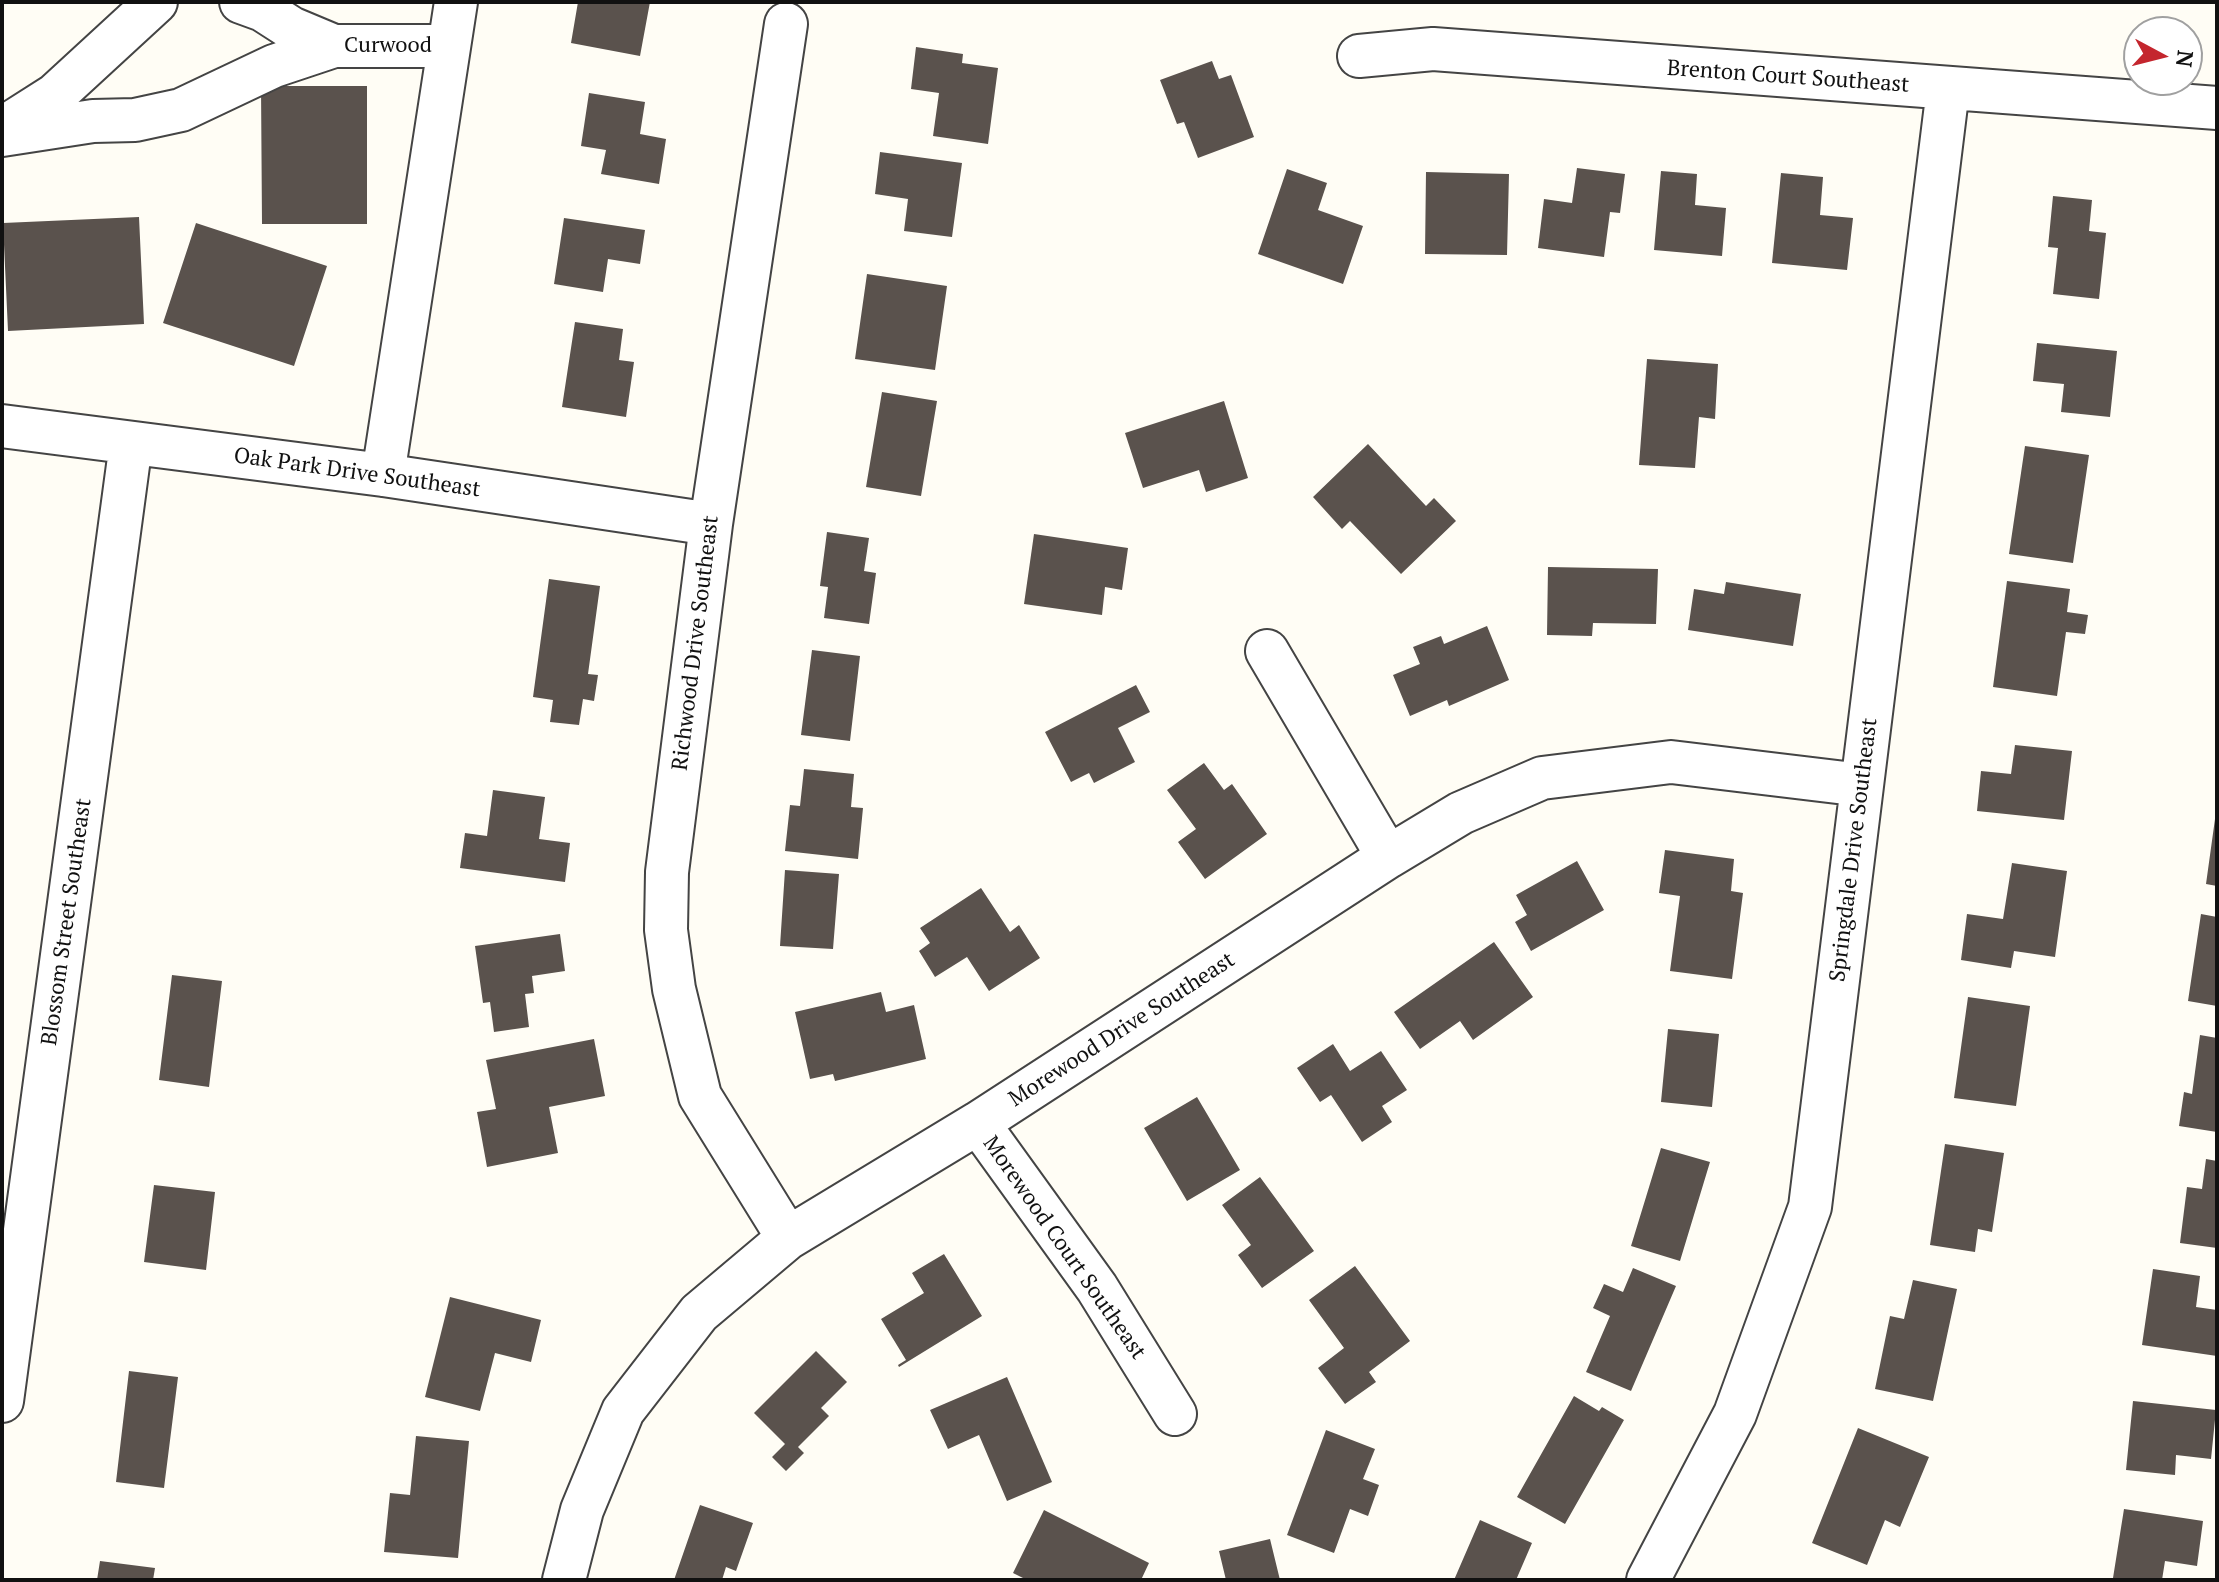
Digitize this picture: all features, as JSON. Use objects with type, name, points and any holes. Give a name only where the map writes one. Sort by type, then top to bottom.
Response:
[{"type":"street","points":[[2,128],[55,95],[156,2]]},
{"type":"street","name":"Curwood","points":[[241,2],[334,46],[449,46]]},
{"type":"street","points":[[383,475],[456,2]]},
{"type":"street","name":"Richwood Drive Southeast","points":[[786,24],[711,524],[667,872],[666,930],[674,989],[700,1096],[788,1238]]},
{"type":"street","points":[[2,135],[93,121],[135,120],[181,110],[274,66],[334,46]]},
{"type":"street","name":"Brenton Court Southeast","points":[[1359,56],[1433,49],[2217,108]]},
{"type":"street","name":"Springdale Drive Southeast","points":[[1660,1576],[1735,1414],[1810,1207],[1948,89]]},
{"type":"street","name":"Oak Park Drive Southeast","points":[[2,426],[383,475],[711,524]]},
{"type":"street","name":"Blossom Street Southeast","points":[[2,1401],[131,443]]},
{"type":"street","points":[[1267,651],[1388,857]]},
{"type":"street","name":"Morewood Drive Southeast","points":[[564,1580],[582,1510],[623,1411],[699,1313],[788,1238],[978,1123],[1388,857],[1461,813],[1542,778],[1671,762],[1862,785]]},
{"type":"street","name":"Morewood Court Southeast","points":[[978,1123],[1097,1288],[1175,1414]]},
{"type":"building","points":[[578,2],[650,2],[640,56],[571,43]]},
{"type":"building","points":[[916,47],[963,54],[962,63],[998,68],[988,144],[933,136],[939,93],[911,89]]},
{"type":"building","points":[[1212,61],[1219,79],[1231,75],[1254,137],[1198,158],[1184,122],[1177,124],[1160,80]]},
{"type":"building","points":[[261,86],[367,86],[367,224],[262,224]]},
{"type":"building","points":[[589,93],[645,102],[640,134],[666,139],[659,184],[601,174],[606,150],[581,146]]},
{"type":"building","points":[[880,152],[962,163],[952,237],[904,231],[908,199],[875,194]]},
{"type":"building","points":[[1577,168],[1625,174],[1620,213],[1610,212],[1604,257],[1538,248],[1544,199],[1572,203]]},
{"type":"building","points":[[1287,169],[1327,183],[1318,210],[1363,226],[1343,284],[1258,254]]},
{"type":"building","points":[[1661,171],[1697,174],[1695,205],[1726,208],[1722,256],[1654,250]]},
{"type":"building","points":[[1426,172],[1509,174],[1507,255],[1425,254]]},
{"type":"building","points":[[1781,173],[1823,177],[1820,215],[1853,218],[1847,270],[1772,263]]},
{"type":"building","points":[[2053,196],[2092,200],[2089,231],[2106,233],[2099,299],[2053,294],[2058,248],[2048,247]]},
{"type":"building","points":[[139,217],[144,324],[8,331],[3,223]]},
{"type":"building","points":[[564,218],[645,230],[640,264],[608,259],[603,292],[554,284]]},
{"type":"building","points":[[196,223],[327,266],[294,366],[163,323]]},
{"type":"building","points":[[867,274],[947,286],[935,370],[855,359]]},
{"type":"building","points":[[575,322],[623,329],[619,360],[634,362],[626,417],[562,407]]},
{"type":"building","points":[[2037,343],[2117,351],[2110,417],[2061,412],[2064,384],[2033,381]]},
{"type":"building","points":[[1647,359],[1718,364],[1715,419],[1699,417],[1695,468],[1639,465]]},
{"type":"building","points":[[882,392],[937,401],[921,496],[866,487]]},
{"type":"building","points":[[1224,401],[1248,478],[1206,492],[1199,470],[1143,488],[1125,433]]},
{"type":"building","points":[[1368,444],[1426,506],[1434,498],[1456,521],[1401,574],[1350,521],[1342,529],[1313,497]]},
{"type":"building","points":[[2025,446],[2089,455],[2073,563],[2009,554]]},
{"type":"building","points":[[827,532],[869,538],[864,571],[876,573],[869,624],[824,618],[828,587],[820,586]]},
{"type":"building","points":[[1034,534],[1128,548],[1122,590],[1105,587],[1102,615],[1024,604]]},
{"type":"building","points":[[1548,567],[1658,569],[1656,624],[1593,623],[1592,636],[1547,635]]},
{"type":"building","points":[[549,579],[600,586],[588,674],[598,675],[594,701],[583,699],[579,725],[550,722],[553,700],[533,697]]},
{"type":"building","points":[[2007,581],[2070,589],[2067,612],[2088,615],[2085,634],[2066,632],[2057,696],[1993,687]]},
{"type":"building","points":[[1726,582],[1801,594],[1793,646],[1688,630],[1694,589],[1724,594]]},
{"type":"building","points":[[1487,626],[1509,680],[1449,706],[1447,700],[1410,716],[1393,675],[1420,664],[1413,647],[1441,636],[1444,644]]},
{"type":"building","points":[[812,650],[860,656],[850,741],[801,735]]},
{"type":"building","points":[[1136,685],[1150,712],[1118,728],[1135,762],[1094,783],[1089,773],[1071,782],[1045,732]]},
{"type":"building","points":[[2015,745],[2072,751],[2064,820],[1977,811],[1981,771],[2011,774]]},
{"type":"building","points":[[1204,763],[1224,790],[1232,784],[1267,834],[1205,879],[1178,842],[1196,829],[1167,790]]},
{"type":"building","points":[[804,769],[854,774],[851,807],[863,808],[858,859],[785,851],[790,805],[800,806]]},
{"type":"building","points":[[493,790],[545,797],[539,839],[570,843],[565,882],[460,868],[465,833],[487,836]]},
{"type":"building","points":[[2217,820],[2217,886],[2206,884]]},
{"type":"building","points":[[1665,850],[1734,859],[1731,891],[1743,893],[1732,979],[1670,971],[1680,896],[1659,893]]},
{"type":"building","points":[[1577,861],[1604,910],[1531,951],[1515,922],[1527,915],[1516,895]]},
{"type":"building","points":[[2012,863],[2067,871],[2055,957],[2014,951],[2011,968],[1961,960],[1967,914],[2003,919]]},
{"type":"building","points":[[785,870],[839,874],[833,949],[780,946]]},
{"type":"building","points":[[981,888],[1010,932],[1019,925],[1040,958],[989,991],[967,957],[935,977],[919,951],[930,943],[920,928]]},
{"type":"building","points":[[2201,914],[2217,917],[2217,1006],[2188,1001]]},
{"type":"building","points":[[560,934],[565,971],[532,976],[534,993],[525,994],[529,1027],[494,1032],[490,1002],[483,1003],[475,946]]},
{"type":"building","points":[[1494,942],[1533,997],[1473,1040],[1460,1021],[1420,1049],[1394,1012]]},
{"type":"building","points":[[172,975],[222,981],[209,1087],[159,1080]]},
{"type":"building","points":[[881,992],[886,1012],[914,1005],[926,1059],[835,1081],[833,1074],[810,1079],[795,1012]]},
{"type":"building","points":[[1968,997],[2030,1006],[2016,1106],[1954,1098]]},
{"type":"building","points":[[1668,1029],[1719,1034],[1712,1107],[1661,1102]]},
{"type":"building","points":[[2200,1035],[2217,1038],[2217,1132],[2179,1126],[2184,1092],[2192,1094]]},
{"type":"building","points":[[594,1039],[605,1096],[549,1107],[558,1153],[487,1167],[477,1112],[496,1109],[486,1060]]},
{"type":"building","points":[[1333,1044],[1350,1071],[1381,1051],[1407,1090],[1382,1106],[1392,1122],[1362,1142],[1331,1095],[1320,1102],[1297,1068]]},
{"type":"building","points":[[1197,1097],[1240,1170],[1187,1201],[1144,1128]]},
{"type":"building","points":[[1945,1144],[2004,1153],[1992,1232],[1978,1229],[1975,1252],[1930,1245]]},
{"type":"building","points":[[1661,1148],[1710,1162],[1680,1261],[1631,1246]]},
{"type":"building","points":[[2206,1159],[2217,1161],[2217,1248],[2180,1243],[2187,1187],[2202,1189]]},
{"type":"building","points":[[1260,1177],[1314,1251],[1262,1288],[1238,1255],[1251,1245],[1222,1205]]},
{"type":"building","points":[[154,1185],[215,1192],[206,1270],[144,1262]]},
{"type":"building","points":[[944,1254],[982,1316],[899,1367],[906,1360],[881,1319],[924,1293],[912,1273]]},
{"type":"building","points":[[1355,1266],[1410,1341],[1369,1372],[1376,1382],[1345,1404],[1318,1368],[1344,1348],[1309,1300]]},
{"type":"building","points":[[1633,1268],[1676,1286],[1631,1391],[1586,1372],[1610,1316],[1593,1308],[1604,1284],[1623,1292]]},
{"type":"building","points":[[2153,1269],[2200,1276],[2196,1307],[2217,1310],[2217,1356],[2142,1345]]},
{"type":"building","points":[[1913,1280],[1957,1289],[1933,1401],[1875,1389],[1890,1316],[1904,1319]]},
{"type":"building","points":[[450,1297],[541,1320],[531,1362],[495,1353],[480,1411],[425,1397]]},
{"type":"building","points":[[816,1351],[847,1382],[821,1408],[829,1416],[798,1447],[804,1453],[786,1471],[772,1457],[785,1444],[754,1413]]},
{"type":"building","points":[[129,1371],[178,1377],[164,1488],[116,1482]]},
{"type":"building","points":[[1007,1377],[1052,1482],[1007,1501],[979,1435],[948,1449],[930,1410]]},
{"type":"building","points":[[1574,1396],[1599,1411],[1602,1407],[1624,1420],[1565,1524],[1517,1497]]},
{"type":"building","points":[[2133,1401],[2216,1410],[2211,1459],[2176,1455],[2175,1475],[2126,1470]]},
{"type":"building","points":[[1858,1428],[1929,1457],[1900,1527],[1885,1520],[1867,1565],[1812,1543]]},
{"type":"building","points":[[1326,1430],[1375,1449],[1363,1479],[1379,1485],[1368,1516],[1350,1509],[1334,1553],[1287,1535]]},
{"type":"building","points":[[416,1436],[469,1441],[458,1558],[384,1552],[390,1493],[410,1495]]},
{"type":"building","points":[[700,1505],[753,1523],[736,1571],[726,1567],[722,1580],[674,1580]]},
{"type":"building","points":[[2124,1509],[2203,1521],[2197,1566],[2165,1561],[2162,1580],[2113,1578]]},
{"type":"building","points":[[1044,1510],[1149,1563],[1141,1580],[1027,1580],[1013,1573]]},
{"type":"building","points":[[1480,1520],[1532,1543],[1516,1580],[1454,1580]]},
{"type":"building","points":[[1270,1539],[1280,1580],[1226,1580],[1219,1551]]},
{"type":"building","points":[[100,1561],[155,1568],[153,1580],[97,1580]]}]
